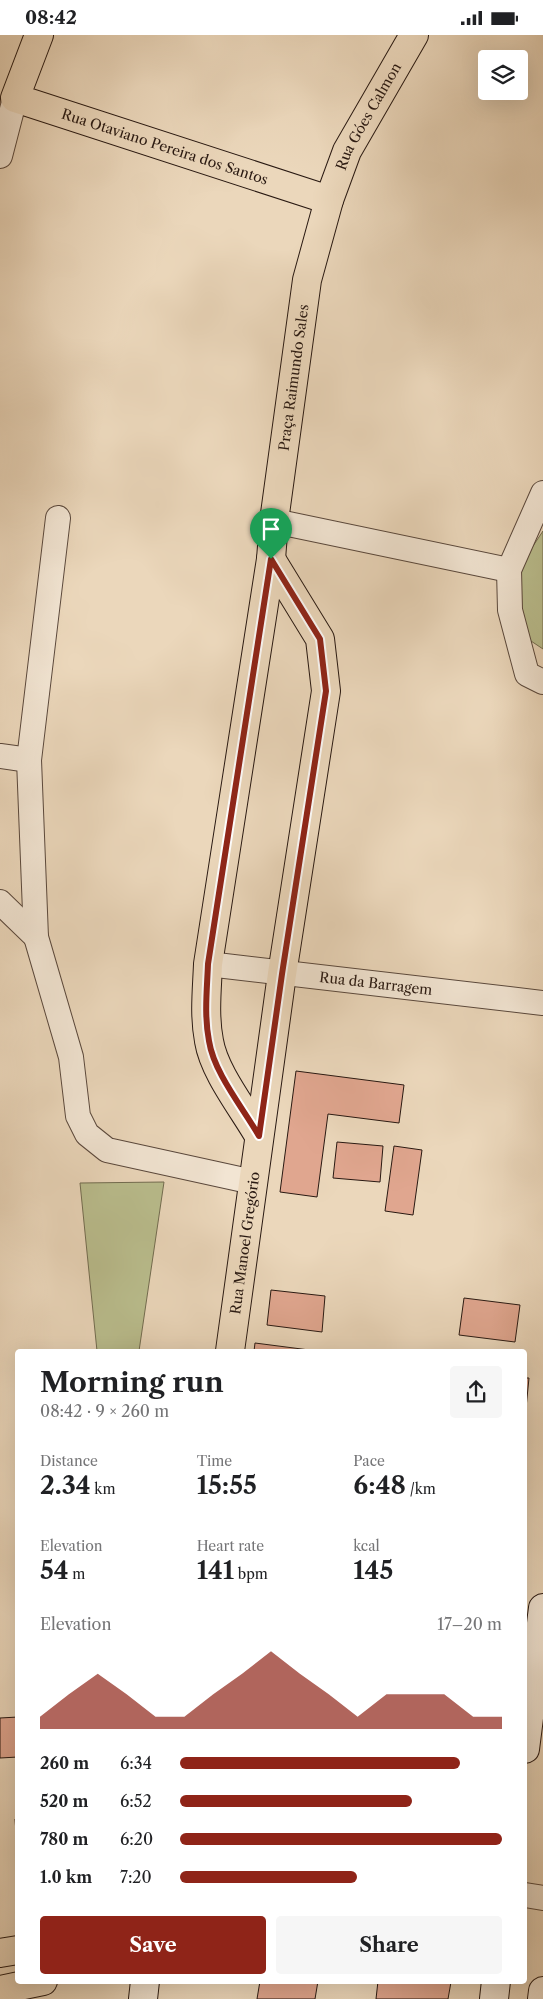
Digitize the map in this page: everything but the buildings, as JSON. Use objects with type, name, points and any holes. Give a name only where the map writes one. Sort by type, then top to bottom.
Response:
[{"type":"main road","points":[[8,96],[39,35]]},
{"type":"main road","name":"Rua Góes Calmon","points":[[329,200],[348,151],[414,35]]},
{"type":"main road","name":"Rua Otaviano Pereira dos Santos","points":[[8,96],[329,200]]},
{"type":"main road","name":"Praça Raimundo Sales","points":[[259,1136],[216,1064],[209,1042],[205,1014],[208,964],[271,559],[274,521],[307,280],[329,200]]},
{"type":"main road","points":[[259,1136],[326,691],[320,639],[271,559]]},
{"type":"main road","name":"Rua Manoel Gregório","points":[[230,1349],[259,1136]]},
{"type":"main road","points":[[0,1953],[15,1950]]},
{"type":"main road","points":[[0,1990],[29,1984]]},
{"type":"street","points":[[0,156],[8,96]]},
{"type":"street","points":[[543,493],[509,570],[510,610],[528,674],[543,682]]},
{"type":"street","points":[[58,518],[29,760],[36,937],[71,1057],[78,1116],[87,1134],[107,1150],[253,1182]]},
{"type":"street","points":[[274,521],[509,570]]},
{"type":"street","points":[[0,756],[29,760]]},
{"type":"street","points":[[0,902],[36,937]]},
{"type":"street","name":"Rua da Barragem","points":[[208,964],[543,1003]]},
{"type":"street","points":[[527,1733],[543,1608]]},
{"type":"street","points":[[527,1895],[543,1898]]},
{"type":"street","points":[[143,1999],[145,1984]]},
{"type":"street","points":[[494,1999],[496,1984]]},
{"type":"street","points":[[542,1999],[543,1991]]},
{"type":"green space","points":[[543,531],[543,649],[528,639],[511,579]]},
{"type":"green space","points":[[164,1182],[139,1349],[97,1349],[80,1183]]},
{"type":"route","points":[[271,559],[320,639],[326,691],[259,1136],[216,1064],[209,1042],[205,1014],[208,964],[271,559]]}]
